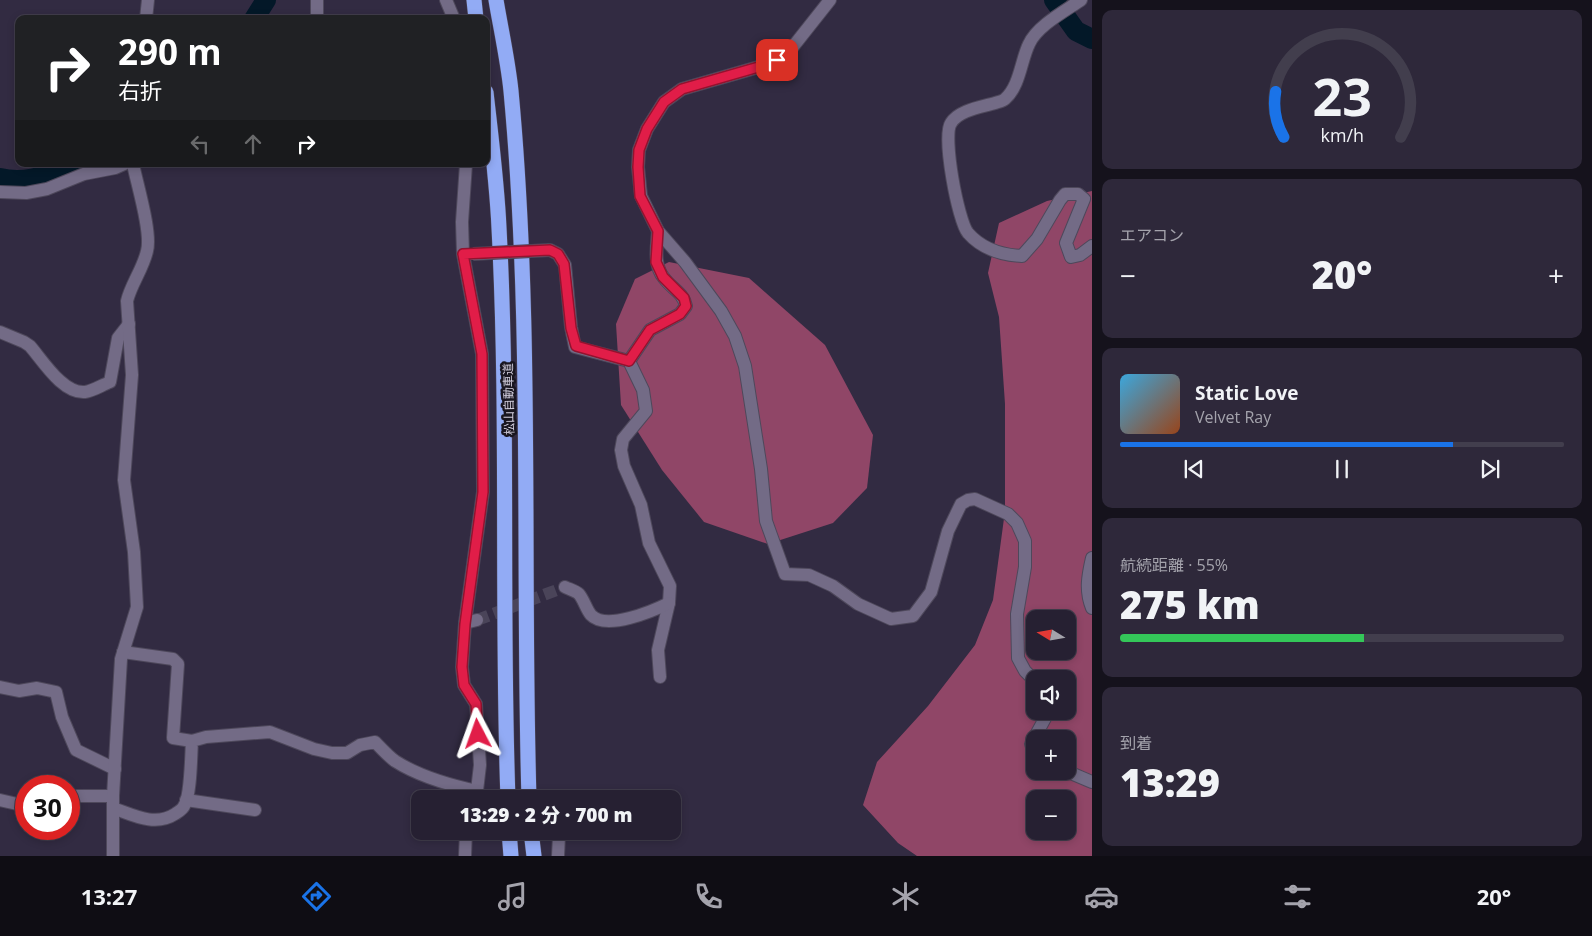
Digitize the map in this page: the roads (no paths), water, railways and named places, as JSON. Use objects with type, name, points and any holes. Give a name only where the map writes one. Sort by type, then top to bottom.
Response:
[{"type":"highway","points":[[474,0],[476,15]]},
{"type":"highway","name":"松山自動車道","points":[[496,0],[510,89],[520,228],[524,378],[526,700],[529,790]]},
{"type":"highway","name":"松山自動車道","points":[[490,133],[499,226],[504,356],[504,702],[508,790]]},
{"type":"highway","points":[[510,840],[511,856]]},
{"type":"highway","points":[[533,840],[534,856]]},
{"type":"street","points":[[146,15],[148,0]]},
{"type":"street","points":[[317,0],[317,15]]},
{"type":"street","points":[[446,0],[452,15]]},
{"type":"street","points":[[830,0],[792,48],[777,60],[682,89],[664,102],[647,129],[639,150],[640,196],[658,231],[685,262],[721,311],[735,336],[745,366],[761,469],[766,520],[785,574],[808,574],[833,586],[858,604],[891,619],[913,616],[930,592],[948,531],[961,504],[975,499],[1008,514],[1017,523],[1025,541],[1025,567],[1018,614],[1018,658],[1026,673]]},
{"type":"street","points":[[1081,0],[1044,26],[1030,42],[1015,86],[1005,99],[962,114],[951,122],[947,131],[947,148],[960,213],[967,231],[982,246],[1005,255],[1022,256],[1037,239],[1060,200],[1066,194],[1078,194],[1084,199],[1066,243],[1069,253],[1072,257],[1080,255],[1092,246]]},
{"type":"street","points":[[0,192],[26,193],[47,190],[84,174],[117,167]]},
{"type":"street","points":[[113,856],[113,802],[121,659],[137,607],[134,552],[124,480],[132,375],[127,301],[147,252],[149,239],[134,167]]},
{"type":"street","points":[[466,167],[462,222],[482,354],[483,492],[471,622],[462,667],[464,685],[476,704],[480,765],[478,790]]},
{"type":"street","points":[[629,361],[650,330],[680,314],[686,306],[684,298],[663,277],[656,262],[658,231]]},
{"type":"street","points":[[468,254],[550,250],[558,254],[564,264],[571,328],[576,346],[629,361],[644,390],[646,411],[623,439],[621,450],[624,466],[641,505],[650,542],[670,586],[669,603],[658,650],[660,677]]},
{"type":"street","points":[[0,332],[30,346],[62,384],[69,389],[86,392],[110,382],[118,338],[129,324]]},
{"type":"street","points":[[1092,558],[1087,578],[1092,608]]},
{"type":"street","points":[[565,587],[578,594],[592,615],[601,620],[615,620],[652,612],[669,603]]},
{"type":"street","points":[[123,652],[174,659],[178,664],[173,738],[192,742],[206,737],[270,732],[332,754],[347,753],[360,745],[374,742],[394,760],[418,773],[462,790]]},
{"type":"street","points":[[0,687],[19,691],[37,688],[56,692],[62,717],[76,750],[115,769]]},
{"type":"street","points":[[80,796],[113,802],[143,819],[157,820],[173,815],[184,807],[186,800],[192,742]]},
{"type":"street","points":[[1076,775],[1092,782]]},
{"type":"street","points":[[0,800],[15,803]]},
{"type":"street","points":[[186,800],[255,810]]},
{"type":"street","points":[[465,856],[466,840]]},
{"type":"street","points":[[558,856],[559,840]]},
{"type":"waterway","points":[[257,15],[266,0]]},
{"type":"waterway","points":[[1054,0],[1076,31],[1092,39]]},
{"type":"waterway","points":[[0,178],[11,180],[31,179],[71,167]]},
{"type":"tunnel","points":[[477,620],[565,587]]}]
